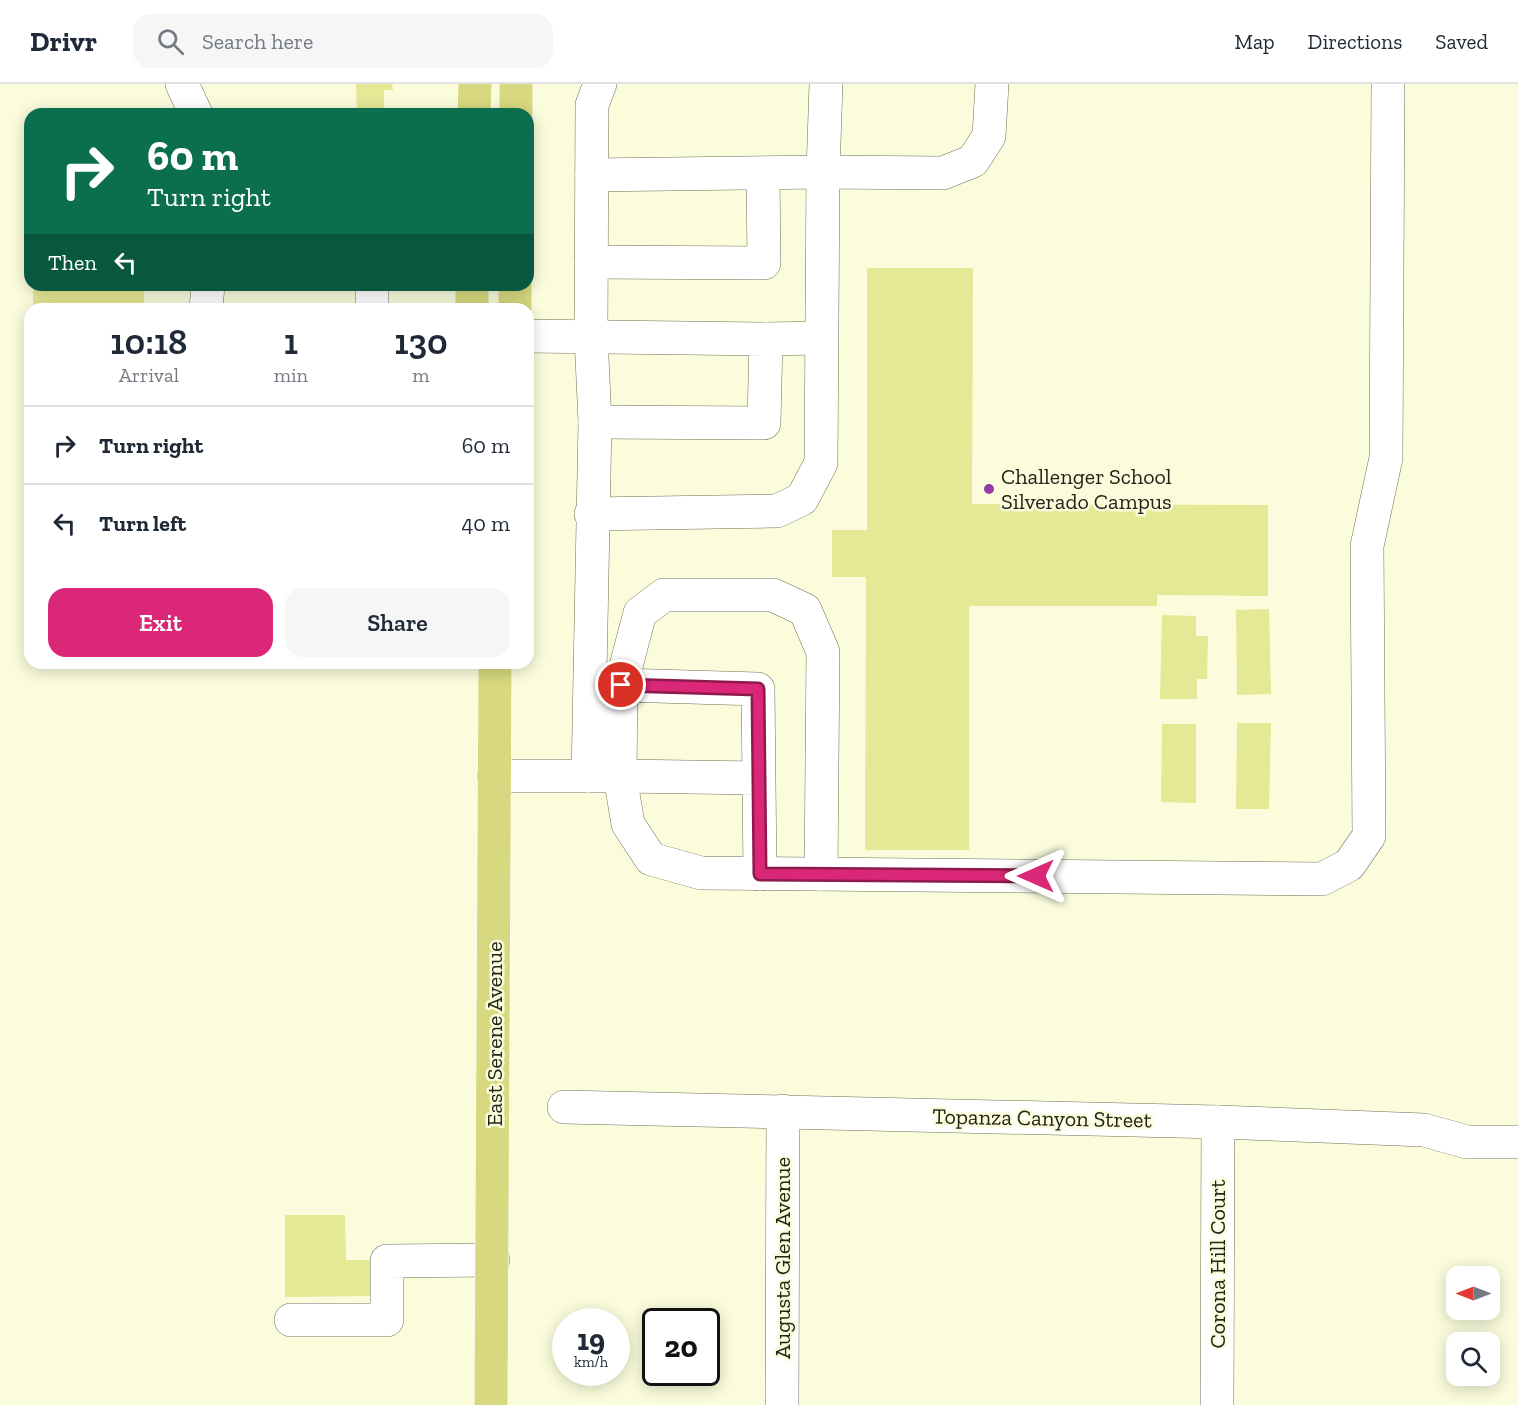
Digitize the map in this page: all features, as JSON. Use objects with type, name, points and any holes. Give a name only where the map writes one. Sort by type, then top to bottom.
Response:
[{"type":"main road","points":[[474,84],[474,108]]},
{"type":"main road","points":[[516,84],[516,108]]},
{"type":"main road","name":"East Serene Avenue","points":[[491,1405],[495,669]]},
{"type":"street","points":[[182,84],[193,108]]},
{"type":"street","points":[[600,84],[592,105],[591,336],[595,422],[591,514],[604,776],[628,824],[651,859],[700,873],[1322,879],[1349,865],[1369,836],[1367,546],[1386,458],[1388,84]]},
{"type":"street","points":[[591,514],[777,511],[802,499],[821,463],[820,338],[826,84]]},
{"type":"street","points":[[592,175],[944,173],[973,160],[989,136],[992,84]]},
{"type":"street","points":[[591,262],[764,264],[763,173]]},
{"type":"street","points":[[534,336],[820,338]]},
{"type":"street","points":[[595,422],[764,423],[766,339]]},
{"type":"street","points":[[604,776],[621,685],[640,613],[664,595],[773,595],[805,610],[823,652],[821,874]]},
{"type":"street","points":[[621,685],[758,689],[760,874]]},
{"type":"street","points":[[494,776],[758,778]]},
{"type":"street","name":"Topanza Canyon Street","points":[[564,1107],[1218,1122],[1424,1130],[1467,1142],[1518,1142]]},
{"type":"street","name":"Augusta Glen Avenue","points":[[782,1405],[783,1111]]},
{"type":"street","name":"Corona Hill Court","points":[[1217,1405],[1218,1122]]},
{"type":"street","points":[[291,1320],[387,1320],[387,1261],[493,1260]]},
{"type":"building","points":[[356,84],[392,84],[393,90],[384,90],[384,108],[357,108]]},
{"type":"building","points":[[867,268],[973,268],[972,504],[1268,505],[1268,596],[1157,595],[1157,606],[969,606],[969,850],[865,850],[866,577],[832,577],[832,530],[867,530]]},
{"type":"building","points":[[33,291],[144,291],[144,303],[33,303]]},
{"type":"building","points":[[1269,609],[1271,694],[1237,695],[1236,610]]},
{"type":"building","points":[[1162,615],[1196,616],[1196,636],[1208,636],[1207,679],[1197,679],[1197,699],[1160,699]]},
{"type":"building","points":[[1237,723],[1271,723],[1269,809],[1236,809]]},
{"type":"building","points":[[1162,724],[1196,724],[1196,803],[1161,802]]},
{"type":"building","points":[[285,1215],[345,1215],[346,1260],[371,1260],[371,1296],[285,1297]]},
{"type":"place","name":"Challenger School Silverado Campus","points":[[989,489]]},
{"type":"route","points":[[621,685],[758,689],[760,874],[1036,876]]}]
